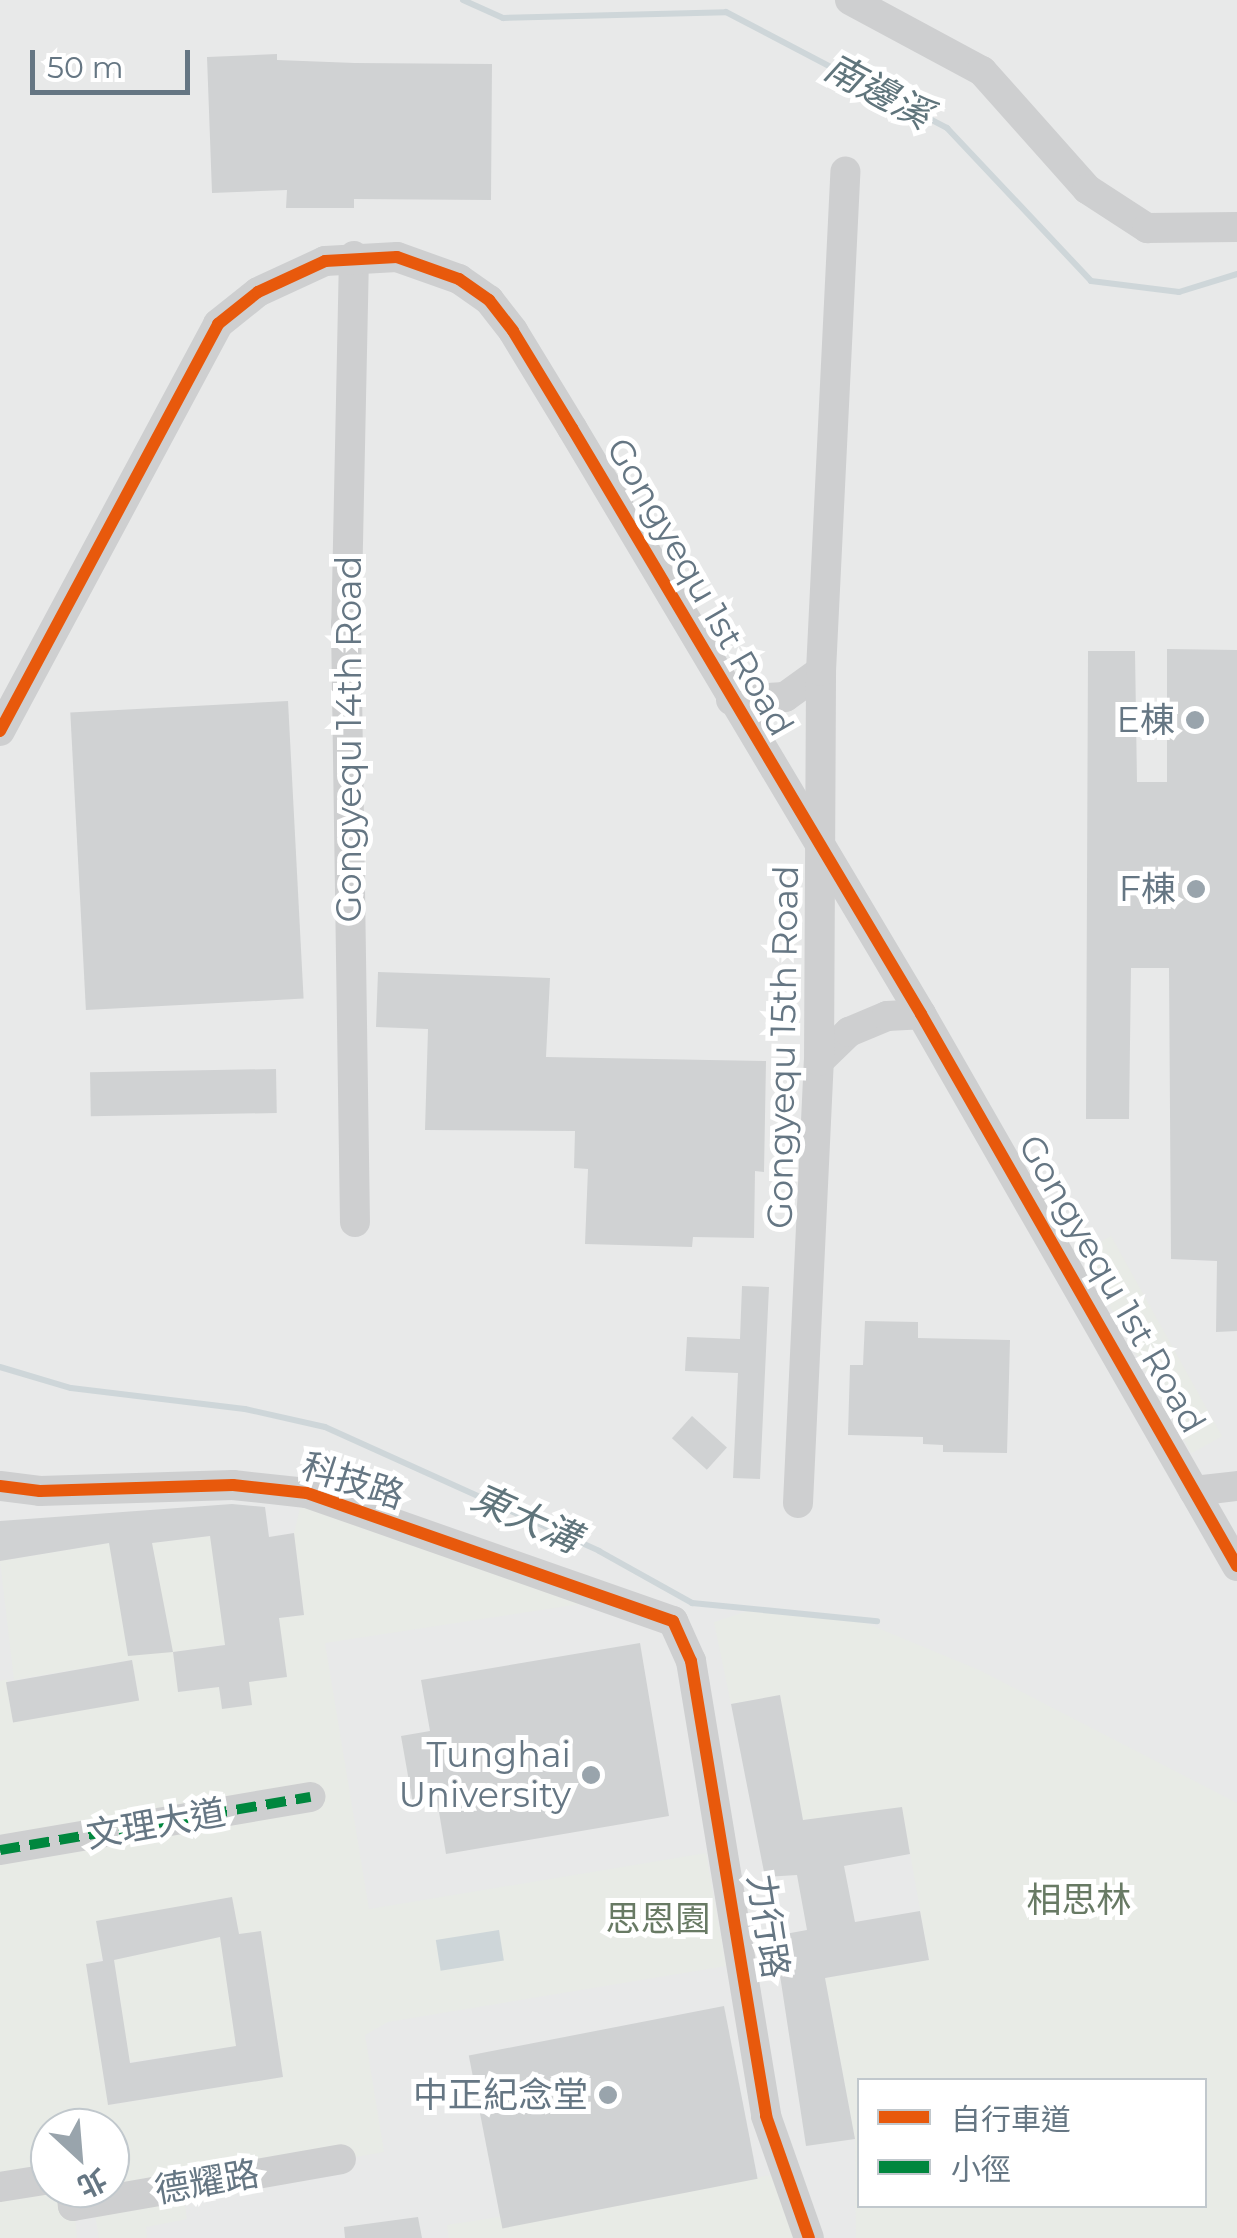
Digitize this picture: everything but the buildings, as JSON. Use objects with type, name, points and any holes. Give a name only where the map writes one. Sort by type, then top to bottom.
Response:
[{"type":"street","points":[[850,0],[982,71],[1087,189],[1147,228],[1237,227]]},
{"type":"street","name":"Gongyequ 15th Road","points":[[798,1503],[819,1061],[817,846],[821,671],[845,172]]},
{"type":"street","name":"Gongyequ 1st Road","points":[[0,732],[218,324],[286,276],[354,256],[430,267],[489,300],[562,412],[817,846],[921,1014],[1237,1566]]},
{"type":"street","name":"Gongyequ 14th Road","points":[[354,256],[346,644],[356,1222]]},
{"type":"street","points":[[731,700],[785,697],[821,671]]},
{"type":"street","points":[[819,1061],[849,1032],[887,1016],[921,1014]]},
{"type":"street","name":"科技路","points":[[0,1486],[40,1492],[233,1485],[307,1493],[673,1621]]},
{"type":"street","points":[[1194,1491],[1237,1486]]},
{"type":"street","name":"力行路","points":[[673,1621],[692,1661],[766,2116],[810,2238]]},
{"type":"street","name":"文理大道","points":[[0,1850],[311,1797]]},
{"type":"street","name":"德耀路","points":[[130,2189],[342,2159]]},
{"type":"street","points":[[0,2187],[30,2182]]},
{"type":"shaded area","points":[[0,0],[1237,0],[1237,2238],[0,2238]]},
{"type":"shaded area","points":[[499,1930],[504,1961],[441,1971],[436,1940]]},
{"type":"green space","points":[[1111,1236],[1222,1436],[1191,1453],[1080,1253]]},
{"type":"green space","name":"思恩園","points":[[305,1487],[633,1596],[325,1643],[369,1909],[706,1853],[726,1966],[388,2022],[365,2035],[384,2152],[182,2187],[187,2219],[146,2227],[147,2238],[99,2238],[94,2208],[130,2208],[130,2108],[30,2108],[30,2208],[74,2208],[77,2238],[0,2238],[0,1681],[7,1679],[13,1721],[139,1699],[132,1660],[14,1680],[0,1561],[109,1543],[172,1652],[152,1543],[219,1535],[223,1626],[304,1615],[294,1533]],"holes":[[[235,1643],[286,1677],[249,1682],[222,1709],[219,1687],[179,1692],[173,1652]],[[232,1897],[239,1934],[261,1932],[283,2077],[109,2105],[86,1965]]]},
{"type":"green space","name":"相思林","points":[[750,1610],[851,1617],[979,1670],[1237,1803],[1237,2238],[856,2238],[855,2139],[825,1978],[929,1960],[902,1808],[803,1820],[780,1696],[731,1704],[714,1622]]},
{"type":"green space","points":[[221,1937],[236,2047],[129,2062],[113,1952]]},
{"type":"green space","points":[[791,2172],[801,2238],[449,2238],[447,2225]]},
{"type":"waterway","name":"南邊溪","points":[[463,0],[503,18],[726,12],[947,128],[1091,281],[1179,292],[1237,274]]},
{"type":"waterway","name":"東大溝","points":[[0,1367],[71,1388],[245,1409],[325,1427],[599,1551],[692,1603],[877,1621]]},
{"type":"marked path","points":[[0,1850],[311,1797]]},
{"type":"cycle path","points":[[0,731],[218,324],[258,292],[325,261],[397,257],[459,279],[489,300],[513,331],[572,428],[921,1014],[1237,1566]]},
{"type":"cycle path","points":[[0,1486],[40,1491],[233,1485],[307,1493],[673,1621],[691,1661],[766,2116],[809,2238]]},
{"type":"place","name":"E棟","points":[[1195,720]]},
{"type":"place","name":"F棟","points":[[1196,889]]},
{"type":"place","name":"Tunghai University","points":[[591,1775]]},
{"type":"place","name":"中正紀念堂","points":[[608,2095]]}]
